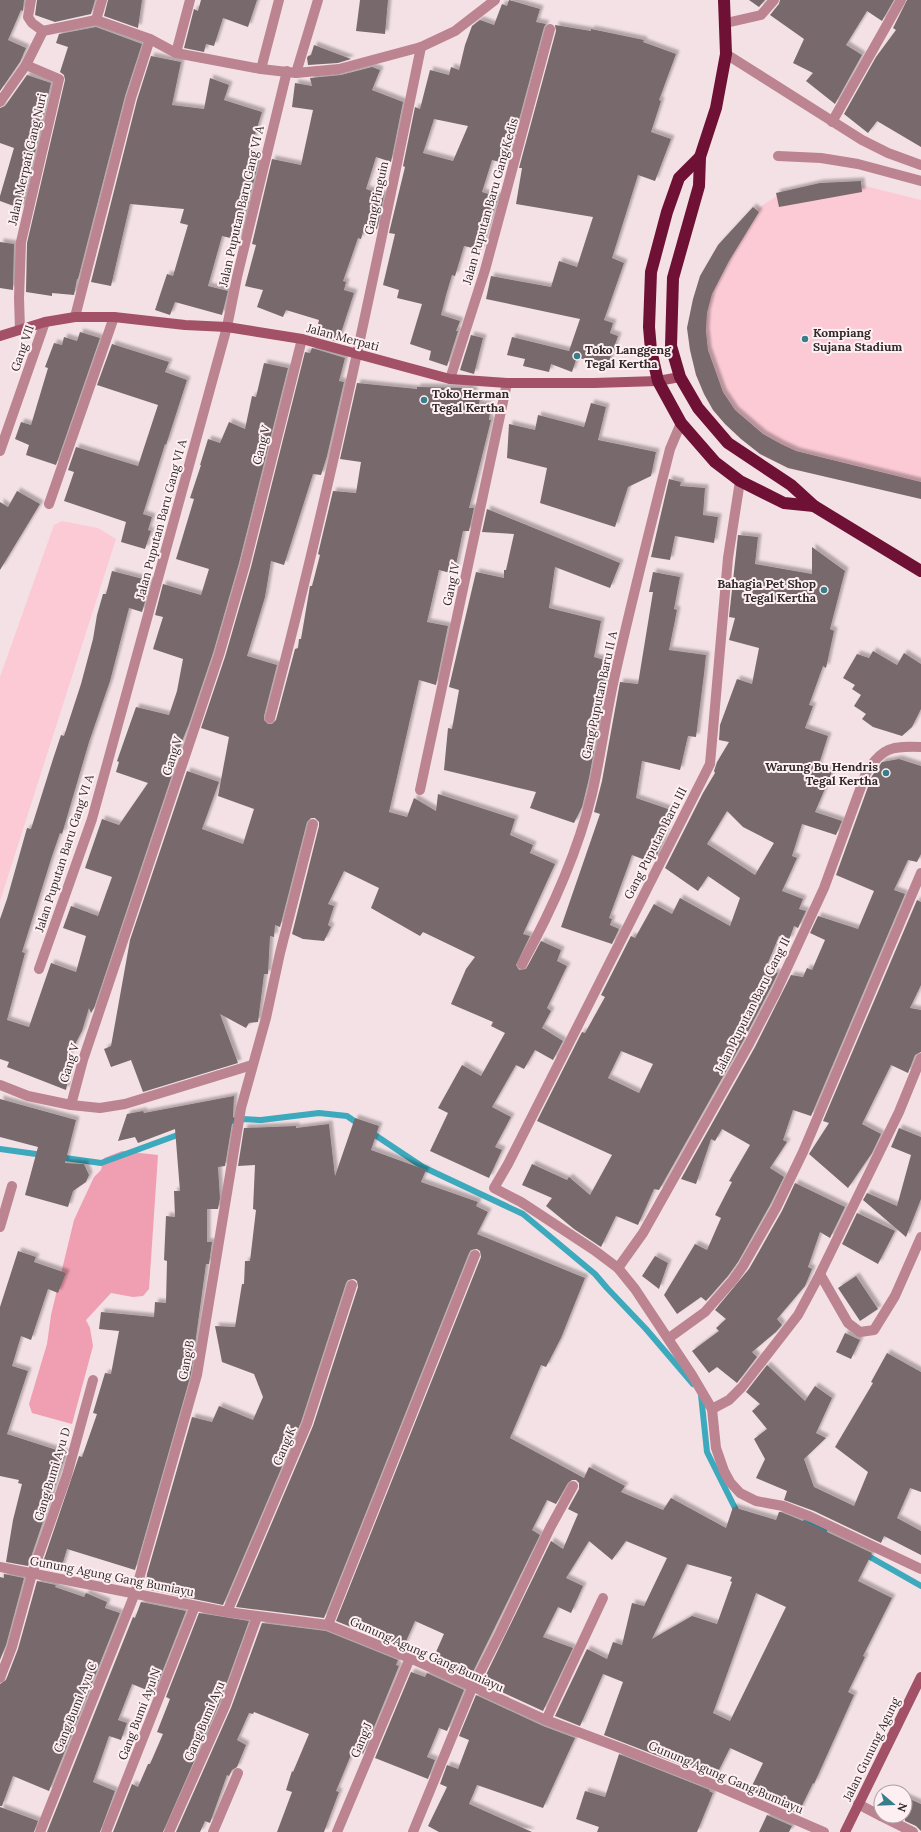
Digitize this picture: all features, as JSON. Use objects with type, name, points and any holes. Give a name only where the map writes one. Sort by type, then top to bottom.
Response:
[{"type":"highway","points":[[724,0],[726,54],[716,108],[700,157],[699,186],[674,278],[671,346],[680,377],[698,408],[728,443],[791,485],[814,506],[921,571]]},
{"type":"highway","points":[[700,157],[679,178],[667,212],[651,272],[649,327],[651,350],[658,381],[681,423],[715,462],[740,481],[784,503],[814,506]]},
{"type":"street","points":[[31,0],[28,17],[32,23],[43,31],[96,20],[150,39],[176,52],[261,69],[291,72],[339,69],[421,47],[455,31],[494,0]]},
{"type":"street","points":[[96,20],[102,0]]},
{"type":"street","points":[[176,52],[190,0]]},
{"type":"street","points":[[261,69],[279,0]]},
{"type":"street","name":"Jalan Puputan Baru Gang VI A","points":[[39,968],[92,819],[227,327],[237,277],[291,72],[318,0]]},
{"type":"street","points":[[726,23],[761,15],[774,0]]},
{"type":"street","points":[[832,122],[901,0]]},
{"type":"street","name":"Jalan Puputan Baru Gang Kedis","points":[[450,379],[487,262],[550,29]]},
{"type":"street","points":[[0,102],[26,65],[43,31]]},
{"type":"street","points":[[75,317],[131,98],[150,39]]},
{"type":"street","name":"Gang Pinguin","points":[[270,718],[318,527],[357,355],[421,47]]},
{"type":"street","points":[[726,54],[832,122],[888,153],[921,165]]},
{"type":"street","name":"Jalan Merpati Gang Nuri","points":[[20,330],[19,298],[21,242],[59,79],[26,65]]},
{"type":"street","points":[[778,156],[821,158],[858,164],[921,181]]},
{"type":"street","name":"Jalan Merpati","points":[[0,336],[45,322],[75,317],[114,317],[185,325],[227,327],[302,339],[450,379],[506,383],[594,384],[658,381],[680,377]]},
{"type":"street","points":[[49,504],[114,317]]},
{"type":"street","name":"Gang VII","points":[[0,451],[45,322]]},
{"type":"street","name":"Gang V","points":[[71,1105],[83,1060],[221,647],[245,565],[302,339]]},
{"type":"street","name":"Gang IV","points":[[420,790],[506,383]]},
{"type":"street","name":"Gang Puputan Baru II A","points":[[522,964],[540,932],[568,871],[586,818],[614,675],[670,449],[681,423]]},
{"type":"street","name":"Gang Puputan Baru III","points":[[618,1268],[536,1212],[494,1188],[512,1157],[710,764],[728,558],[740,481]]},
{"type":"street","name":"Jalan Puputan Baru Gang II","points":[[618,1268],[643,1233],[749,1044],[776,992],[824,888],[866,773],[882,753],[891,748],[921,747]]},
{"type":"street","name":"Gang B","points":[[135,1593],[198,1375],[241,1108],[266,1018],[280,953],[313,824]]},
{"type":"street","points":[[669,1338],[705,1312],[733,1280],[743,1266],[776,1208],[803,1152],[921,873]]},
{"type":"street","points":[[712,1409],[729,1400],[742,1387],[798,1315],[820,1274],[898,1112],[921,1058]]},
{"type":"street","points":[[0,1085],[28,1096],[71,1105],[100,1108],[125,1104],[252,1064]]},
{"type":"street","points":[[0,1227],[12,1186]]},
{"type":"street","points":[[820,1274],[848,1323],[860,1332],[874,1330],[895,1296],[921,1237]]},
{"type":"street","points":[[328,1625],[476,1255]]},
{"type":"street","points":[[618,1268],[635,1289],[669,1338],[712,1409],[716,1448],[724,1472],[740,1493],[756,1500],[783,1506],[811,1517],[921,1569]]},
{"type":"street","name":"Gang K","points":[[227,1612],[307,1424],[352,1285]]},
{"type":"street","name":"Gang Bumi Ayu D","points":[[0,1678],[12,1647],[32,1574],[67,1475],[93,1380]]},
{"type":"street","points":[[413,1832],[472,1688],[550,1528],[573,1486]]},
{"type":"street","name":"Gunung Agung Gang Bumiayu","points":[[0,1567],[227,1612],[328,1625],[410,1658],[472,1688],[546,1720],[660,1763],[824,1832]]},
{"type":"street","name":"Gang Bumi Ayu C","points":[[40,1832],[135,1593]]},
{"type":"street","points":[[546,1720],[603,1598]]},
{"type":"street","name":"Gang Bumi Ayu N","points":[[106,1832],[195,1606]]},
{"type":"street","name":"Gang Bumi Ayu","points":[[169,1832],[225,1706],[257,1617]]},
{"type":"street","name":"Gang J","points":[[337,1832],[410,1658]]},
{"type":"street","name":"Jalan Gunung Agung","points":[[845,1832],[921,1677]]},
{"type":"street","points":[[213,1832],[238,1774]]},
{"type":"street","points":[[858,1804],[873,1812]]},
{"type":"street","points":[[897,1824],[913,1832]]},
{"type":"shaded area","name":"Kompiang Sujana Stadium","points":[[849,182],[921,200],[921,499],[788,468],[760,454],[725,424],[713,410],[696,375],[690,350],[687,328],[700,276],[718,245],[744,217],[777,196],[799,188]]},
{"type":"shaded area","points":[[62,521],[98,528],[116,539],[0,901],[0,677],[54,525]]},
{"type":"shaded area","points":[[122,1151],[158,1155],[149,1289],[143,1296],[133,1297],[111,1293],[86,1320],[90,1328],[93,1346],[72,1424],[32,1413],[29,1404],[47,1344],[51,1315],[74,1220],[94,1177],[101,1170],[104,1158]]},
{"type":"building","points":[[0,0],[24,0],[23,11],[21,10],[8,40],[26,48],[20,62],[0,91]]},
{"type":"building","points":[[37,0],[95,0],[91,14],[55,22],[35,15]]},
{"type":"building","points":[[108,0],[142,0],[138,28],[104,16]]},
{"type":"building","points":[[201,0],[257,0],[248,27],[223,18],[214,46],[206,44],[204,52],[184,48],[194,9],[198,11]]},
{"type":"building","points":[[360,0],[388,0],[385,34],[356,31]]},
{"type":"building","points":[[509,0],[540,9],[536,22],[546,24],[507,164],[492,160],[482,192],[498,197],[481,250],[464,246],[455,276],[452,275],[446,295],[441,315],[460,321],[447,366],[429,360],[431,351],[410,344],[422,304],[397,298],[399,290],[383,285],[395,234],[389,233],[405,167],[403,166],[415,107],[420,109],[430,70],[449,75],[451,67],[459,70],[465,45],[472,26],[480,20],[494,25],[502,4],[507,6]],"holes":[[[434,119],[468,126],[453,161],[423,153]]]},
{"type":"building","points":[[749,0],[765,0],[759,7]]},
{"type":"building","points":[[780,0],[894,0],[882,21],[867,11],[846,45],[862,55],[835,104],[806,81],[813,73],[793,63],[804,39],[770,15],[779,4]]},
{"type":"building","points":[[907,0],[921,0],[921,147],[877,121],[868,133],[844,114],[876,57],[896,30],[893,28]]},
{"type":"building","points":[[555,25],[591,31],[591,29],[644,40],[643,42],[676,54],[659,100],[661,101],[651,132],[671,139],[655,181],[638,175],[612,258],[624,263],[604,320],[613,323],[610,333],[618,336],[607,367],[577,357],[572,372],[551,364],[549,372],[523,366],[525,359],[507,355],[512,337],[569,351],[580,319],[486,299],[491,276],[551,287],[559,261],[577,267],[593,217],[516,204],[522,168],[519,168],[556,31]]},
{"type":"building","points":[[96,27],[142,44],[125,96],[74,295],[52,293],[52,296],[26,292],[27,243],[65,80],[64,75],[60,72],[68,47],[56,43],[59,34]]},
{"type":"building","points":[[314,45],[351,59],[338,63],[308,65],[307,58],[311,55]]},
{"type":"building","points":[[151,56],[181,62],[172,105],[204,109],[210,78],[229,85],[224,100],[262,112],[249,154],[260,156],[239,240],[222,236],[208,286],[228,291],[222,315],[175,302],[170,315],[155,310],[167,274],[173,276],[188,225],[180,223],[184,209],[130,204],[111,286],[91,282],[137,100]]},
{"type":"building","points":[[372,67],[380,70],[372,90],[403,102],[391,162],[376,157],[366,189],[384,195],[377,229],[365,225],[361,239],[358,238],[343,281],[346,282],[344,290],[354,293],[338,342],[315,336],[319,320],[286,310],[283,317],[257,307],[263,290],[245,286],[256,245],[252,244],[272,159],[301,165],[313,110],[292,107],[295,83],[312,86],[310,78],[341,75]]},
{"type":"building","points":[[27,75],[51,83],[22,209],[0,201],[0,196],[14,148],[0,143],[0,108],[5,106]]},
{"type":"building","points":[[861,181],[862,192],[779,207],[776,193],[820,183]]},
{"type":"building","points":[[753,207],[759,212],[729,261],[712,294],[707,313],[706,331],[708,350],[723,392],[735,410],[763,434],[781,444],[796,451],[921,482],[921,499],[788,468],[760,454],[741,439],[713,410],[696,375],[687,328],[693,299],[700,276],[718,245]]},
{"type":"building","points":[[0,242],[14,244],[13,290],[0,288]]},
{"type":"building","points":[[80,332],[100,338],[56,465],[26,455],[29,445],[15,439],[21,422],[31,425],[48,368],[45,367],[54,343],[62,345],[64,337],[77,341]]},
{"type":"building","points":[[471,335],[483,338],[474,374],[460,370]]},
{"type":"building","points":[[112,344],[169,362],[165,372],[187,380],[143,514],[152,517],[148,530],[151,531],[145,549],[121,542],[126,522],[64,501],[74,472],[68,470],[76,447],[138,466],[158,405],[97,385]]},
{"type":"building","points":[[312,348],[345,358],[339,381],[344,382],[327,456],[321,475],[313,474],[284,565],[271,561],[265,597],[247,656],[277,665],[264,716],[264,720],[268,724],[272,724],[276,720],[295,649],[298,648],[299,639],[301,639],[310,586],[312,586],[320,555],[318,554],[333,491],[356,493],[361,462],[340,459],[357,383],[417,389],[417,387],[470,388],[470,390],[474,390],[473,397],[480,398],[479,404],[491,405],[489,420],[491,420],[469,508],[474,508],[469,531],[463,531],[454,574],[439,570],[427,622],[448,626],[436,685],[419,680],[389,812],[407,817],[414,798],[436,811],[438,794],[515,819],[510,835],[533,845],[530,853],[555,864],[523,934],[530,936],[516,965],[519,970],[526,969],[541,941],[561,950],[557,961],[567,966],[547,1008],[551,1011],[542,1028],[563,1041],[553,1060],[535,1050],[524,1069],[516,1065],[492,1107],[511,1117],[495,1147],[502,1150],[489,1178],[430,1151],[448,1113],[438,1108],[462,1065],[481,1076],[505,1033],[491,1026],[493,1022],[451,1004],[466,969],[475,957],[423,932],[420,936],[371,908],[379,888],[344,871],[328,904],[334,906],[328,925],[331,927],[324,941],[303,939],[292,934],[319,826],[319,822],[315,818],[311,818],[307,822],[280,927],[275,925],[274,937],[270,936],[268,974],[264,974],[258,1022],[249,1023],[246,1028],[220,1014],[238,1063],[143,1092],[131,1060],[111,1067],[104,1049],[111,1046],[130,940],[187,771],[219,782],[202,829],[243,844],[254,809],[218,796],[229,737],[201,728],[225,657],[251,567],[305,352],[310,353]]},
{"type":"building","points":[[264,363],[288,368],[239,563],[213,653],[189,724],[172,766],[175,766],[94,1008],[91,1013],[89,1008],[82,1031],[65,1064],[72,1061],[66,1090],[7,1067],[9,1062],[0,1059],[0,919],[27,828],[31,829],[61,735],[64,736],[81,684],[93,639],[97,615],[103,594],[106,594],[112,571],[151,581],[142,612],[129,608],[110,681],[89,742],[62,834],[60,833],[52,856],[22,952],[25,953],[7,1020],[29,1027],[51,963],[76,972],[86,936],[63,928],[71,906],[98,916],[112,877],[85,868],[102,819],[119,825],[148,783],[116,772],[119,762],[117,761],[136,707],[169,715],[177,691],[183,659],[153,649],[163,617],[155,615],[163,584],[201,595],[209,569],[176,559],[194,499],[190,498],[208,439],[220,443],[229,422],[245,429],[252,396],[256,397]]},
{"type":"building","points":[[591,403],[606,407],[598,440],[656,452],[651,476],[628,487],[615,527],[540,503],[547,468],[507,458],[509,424],[535,430],[538,415],[584,427]]},
{"type":"building","points":[[669,479],[681,482],[680,486],[705,488],[703,515],[718,517],[714,543],[675,536],[670,560],[651,557]]},
{"type":"building","points":[[17,491],[40,504],[0,570],[0,502],[8,507]]},
{"type":"building","points":[[487,509],[620,563],[610,588],[555,567],[549,608],[601,621],[594,657],[608,661],[603,680],[607,680],[589,778],[582,807],[574,823],[530,808],[536,792],[444,770],[448,728],[452,729],[459,690],[449,687],[476,572],[504,578],[504,570],[506,570],[514,534],[482,532]]},
{"type":"building","points":[[738,535],[758,537],[755,564],[812,574],[812,547],[845,571],[830,629],[834,631],[826,668],[823,666],[809,705],[813,706],[805,728],[828,736],[818,767],[832,772],[815,812],[842,821],[836,835],[802,824],[792,856],[797,858],[782,891],[803,899],[799,909],[806,911],[798,928],[794,926],[789,940],[779,936],[765,970],[778,973],[743,1041],[659,1190],[654,1189],[638,1225],[616,1216],[601,1247],[574,1229],[546,1206],[552,1198],[522,1185],[532,1164],[567,1180],[569,1177],[590,1195],[612,1155],[537,1121],[582,1032],[585,1033],[605,997],[601,995],[631,936],[635,938],[654,904],[672,914],[680,898],[730,926],[740,898],[708,876],[698,891],[665,868],[703,793],[715,773],[714,771],[717,762],[729,742],[719,740],[720,725],[737,679],[752,684],[759,648],[729,640],[735,618],[729,617]],"holes":[[[727,811],[743,827],[774,843],[755,875],[707,844]],[[621,1051],[653,1064],[639,1093],[608,1078]]]},
{"type":"building","points":[[653,572],[680,577],[674,609],[677,610],[669,650],[706,655],[704,674],[696,737],[688,736],[680,770],[642,761],[636,798],[671,810],[663,842],[654,861],[646,856],[645,860],[632,855],[609,918],[612,919],[610,925],[619,929],[612,944],[561,927],[600,814],[594,812],[602,781],[620,682],[638,684],[653,592],[649,592]]},
{"type":"building","points":[[873,651],[897,665],[904,653],[921,664],[921,709],[912,727],[902,736],[873,727],[862,719],[866,714],[854,706],[861,695],[852,689],[855,685],[843,678],[857,654],[869,658]]},
{"type":"building","points":[[899,759],[921,766],[921,854],[917,862],[908,860],[894,890],[905,894],[811,1116],[793,1110],[783,1140],[787,1142],[770,1168],[784,1177],[770,1205],[738,1262],[728,1276],[706,1301],[701,1297],[677,1314],[664,1295],[695,1244],[707,1250],[721,1218],[715,1215],[732,1182],[729,1181],[750,1145],[722,1129],[715,1141],[711,1139],[696,1184],[681,1179],[755,1047],[791,975],[803,977],[807,968],[812,970],[825,940],[810,933],[818,916],[858,929],[874,891],[836,875],[872,776],[882,762]]},
{"type":"building","points":[[917,900],[921,902],[921,985],[910,1008],[921,1010],[921,1052],[915,1055],[908,1073],[891,1065],[862,1124],[881,1134],[872,1153],[848,1188],[809,1154],[829,1123],[823,1121]]},
{"type":"building","points":[[234,1096],[233,1118],[225,1166],[218,1167],[220,1198],[218,1209],[207,1209],[207,1242],[212,1242],[209,1264],[206,1264],[191,1374],[135,1570],[67,1549],[60,1572],[41,1568],[79,1456],[82,1457],[97,1414],[93,1413],[105,1373],[111,1374],[119,1331],[99,1329],[101,1312],[154,1317],[155,1302],[166,1303],[167,1261],[164,1260],[166,1216],[175,1217],[174,1191],[180,1191],[175,1129],[138,1143],[135,1137],[118,1141],[127,1114],[143,1111],[144,1113]]},
{"type":"building","points":[[0,1099],[76,1120],[65,1163],[84,1164],[89,1175],[86,1182],[73,1191],[68,1207],[25,1195],[38,1147],[0,1137]]},
{"type":"building","points":[[355,1118],[379,1126],[371,1150],[426,1170],[421,1182],[478,1202],[476,1206],[488,1212],[477,1234],[585,1278],[561,1338],[546,1367],[541,1365],[510,1438],[584,1478],[589,1467],[625,1486],[621,1492],[663,1510],[671,1498],[726,1528],[733,1507],[776,1520],[779,1512],[781,1512],[872,1553],[858,1581],[892,1598],[863,1656],[865,1657],[848,1692],[854,1695],[814,1784],[813,1783],[798,1814],[772,1803],[774,1801],[750,1790],[763,1763],[730,1748],[715,1778],[604,1735],[623,1682],[603,1674],[580,1726],[555,1716],[587,1649],[607,1659],[613,1642],[622,1645],[632,1603],[644,1606],[667,1558],[626,1541],[612,1560],[589,1541],[566,1578],[583,1586],[571,1613],[558,1607],[543,1637],[573,1648],[543,1711],[482,1683],[551,1541],[563,1549],[578,1514],[568,1509],[579,1489],[579,1483],[576,1480],[572,1480],[568,1483],[556,1504],[547,1500],[532,1530],[540,1535],[470,1678],[432,1661],[444,1634],[415,1621],[403,1648],[336,1621],[481,1257],[480,1251],[477,1249],[471,1250],[469,1253],[324,1618],[236,1607],[313,1426],[358,1287],[357,1281],[354,1279],[348,1280],[346,1283],[301,1422],[223,1605],[146,1589],[149,1584],[146,1583],[147,1574],[192,1417],[212,1422],[219,1406],[253,1420],[263,1397],[254,1374],[222,1362],[215,1326],[235,1327],[242,1284],[244,1284],[245,1261],[250,1261],[256,1210],[253,1209],[255,1165],[238,1166],[244,1128],[296,1126],[296,1128],[329,1124],[335,1176]],"holes":[[[687,1564],[732,1577],[730,1581],[732,1582],[717,1624],[692,1616],[652,1639]],[[756,1593],[786,1607],[730,1721],[713,1713]]]},
{"type":"building","points":[[899,1128],[921,1137],[921,1199],[906,1237],[863,1200],[867,1193],[897,1206],[911,1155],[891,1147]]},
{"type":"building","points":[[795,1183],[845,1207],[830,1238],[820,1232],[808,1267],[812,1269],[805,1286],[777,1319],[782,1325],[752,1352],[757,1357],[737,1383],[717,1367],[709,1373],[692,1351],[719,1331],[716,1328],[726,1319],[715,1310],[749,1269],[782,1211]]},
{"type":"building","points":[[857,1213],[895,1231],[878,1264],[842,1244]]},
{"type":"building","points":[[18,1251],[36,1257],[34,1262],[66,1273],[58,1293],[48,1289],[31,1340],[21,1336],[12,1366],[28,1371],[7,1434],[66,1453],[28,1566],[6,1562],[13,1520],[22,1484],[18,1483],[19,1480],[0,1476],[0,1307]]},
{"type":"building","points":[[655,1256],[668,1263],[659,1289],[642,1276]]},
{"type":"building","points":[[856,1276],[878,1309],[860,1321],[838,1288]]},
{"type":"building","points":[[845,1333],[860,1340],[851,1359],[836,1352]]},
{"type":"building","points":[[887,1353],[921,1372],[921,1492],[910,1488],[897,1518],[921,1531],[921,1555],[884,1536],[881,1543],[814,1511],[784,1500],[787,1491],[756,1478],[765,1459],[754,1439],[767,1429],[752,1411],[760,1404],[746,1392],[767,1365],[805,1401],[815,1386],[832,1398],[816,1433],[826,1438],[804,1459],[814,1487],[854,1506],[868,1472],[835,1447],[873,1383],[871,1382]]},
{"type":"building","points":[[4,1574],[24,1578],[6,1645],[0,1660],[0,1577],[4,1578]]},
{"type":"building","points":[[37,1581],[56,1585],[55,1587],[84,1597],[86,1593],[107,1602],[105,1608],[120,1613],[49,1791],[13,1776],[2,1806],[0,1806],[0,1684],[6,1680],[18,1649]]},
{"type":"building","points":[[141,1602],[186,1611],[154,1693],[132,1684],[118,1720],[127,1723],[121,1740],[109,1736],[93,1782],[115,1791],[100,1832],[47,1832],[133,1617],[135,1618]]},
{"type":"building","points":[[199,1613],[249,1621],[219,1704],[163,1832],[113,1832],[132,1784],[138,1787],[163,1734],[157,1732],[170,1699],[166,1697]]},
{"type":"building","points":[[262,1623],[326,1631],[398,1660],[396,1665],[399,1666],[363,1754],[353,1750],[336,1791],[339,1792],[324,1832],[277,1832],[292,1792],[286,1790],[292,1771],[293,1772],[309,1734],[254,1712],[253,1714],[249,1713],[237,1740],[246,1745],[237,1767],[232,1770],[229,1776],[227,1775],[210,1823],[205,1821],[200,1832],[176,1832],[231,1708]]},
{"type":"building","points":[[411,1672],[425,1677],[427,1673],[464,1690],[447,1731],[439,1728],[427,1757],[435,1760],[428,1779],[375,1758]]},
{"type":"building","points":[[476,1695],[543,1726],[575,1738],[543,1808],[477,1785],[469,1804],[532,1832],[439,1832],[428,1826],[447,1787],[440,1784],[447,1765],[458,1769],[469,1740],[459,1736]]},
{"type":"building","points":[[619,1754],[710,1790],[709,1791],[713,1793],[697,1832],[597,1832],[599,1827],[576,1819],[585,1791],[605,1797]]},
{"type":"building","points":[[913,1800],[921,1804],[921,1831],[912,1824],[913,1824]]},
{"type":"building","points":[[0,1807],[38,1821],[34,1832],[0,1832]]},
{"type":"building","points":[[767,1815],[792,1826],[789,1832],[759,1832]]},
{"type":"waterway","points":[[225,1122],[242,1119],[261,1120],[319,1113],[347,1116],[360,1125]]},
{"type":"waterway","points":[[369,1131],[423,1167],[523,1214],[595,1274],[646,1329],[693,1384]]},
{"type":"waterway","points":[[58,1157],[101,1163],[183,1133]]},
{"type":"waterway","points":[[0,1149],[43,1155]]},
{"type":"waterway","points":[[701,1395],[707,1452],[737,1512],[740,1514]]},
{"type":"waterway","points":[[805,1523],[824,1531]]},
{"type":"waterway","points":[[863,1553],[921,1586]]},
{"type":"place","name":"Kompiang Sujana Stadium","points":[[805,339]]},
{"type":"place","name":"Toko Langgeng Tegal Kertha","points":[[577,356]]},
{"type":"place","name":"Toko Herman Tegal Kertha","points":[[424,400]]},
{"type":"place","name":"Bahagia Pet Shop Tegal Kertha","points":[[824,590]]},
{"type":"place","name":"Warung Bu Hendris Tegal Kertha","points":[[886,773]]}]
